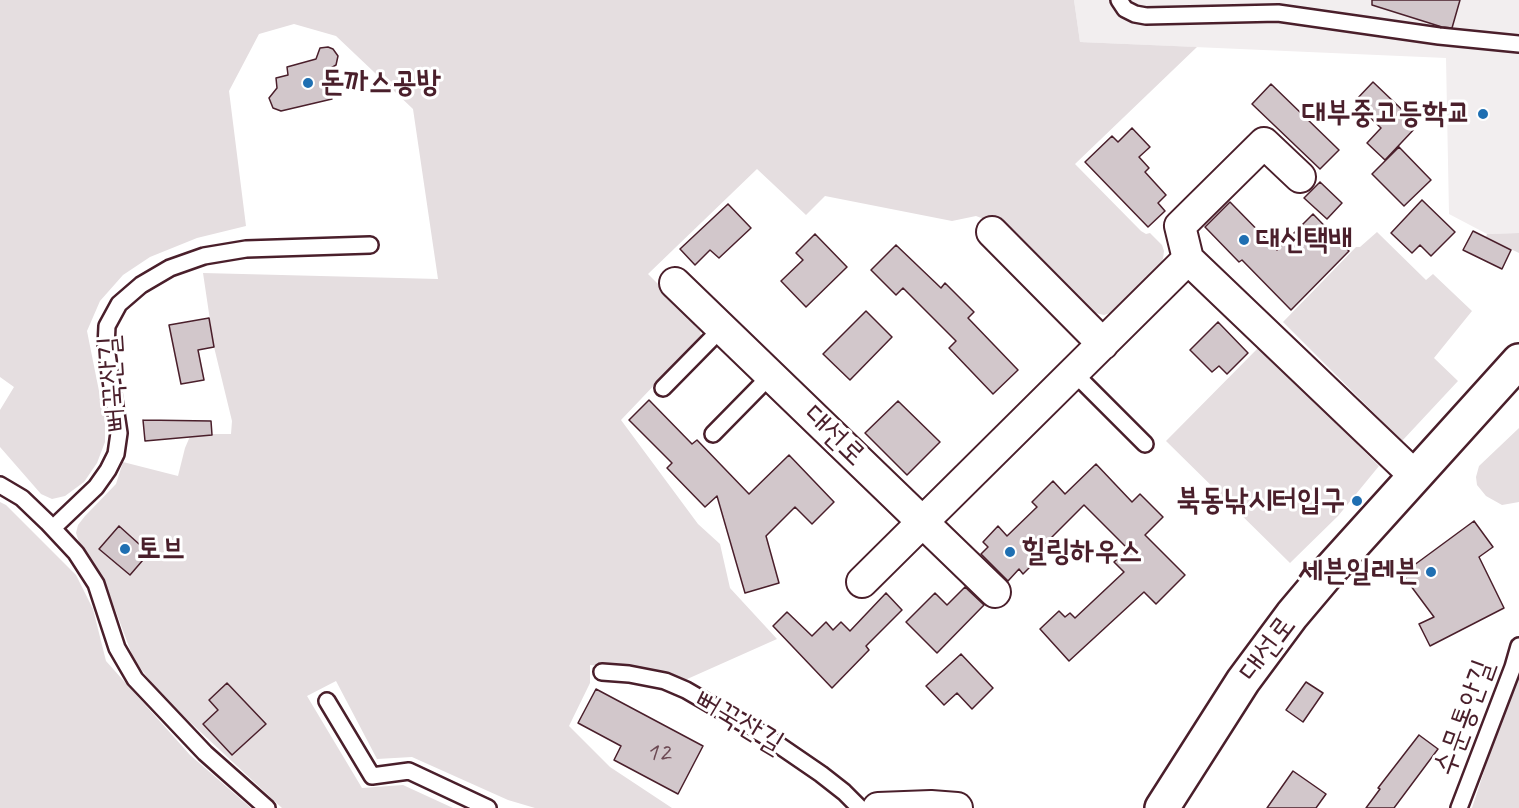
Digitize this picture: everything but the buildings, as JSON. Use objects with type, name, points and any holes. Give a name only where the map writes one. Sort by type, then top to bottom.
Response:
[{"type":"street","points":[[1300,177],[1264,142],[1180,226],[1188,260],[1415,476]]},
{"type":"street","points":[[992,232],[1103,344]]},
{"type":"street","points":[[862,582],[1188,260]]},
{"type":"street","name":"대선로","points":[[675,283],[996,592]]},
{"type":"street","name":"대선로","points":[[1162,808],[1225,708],[1292,615],[1519,361]]},
{"type":"street","points":[[878,808],[931,806],[957,808]]},
{"type":"lane","points":[[1119,0],[1125,9],[1146,16],[1277,6],[1439,36],[1519,44]]},
{"type":"lane","name":"뻐꾹산길","points":[[53,528],[96,487],[116,454],[119,434],[106,347],[107,326],[119,304],[141,285],[171,268],[204,256],[246,249],[370,245]]},
{"type":"lane","points":[[663,388],[722,328]]},
{"type":"lane","points":[[1074,373],[1145,444]]},
{"type":"lane","points":[[713,434],[771,375]]},
{"type":"lane","points":[[0,485],[22,498],[76,553],[96,584],[117,648],[135,679],[205,753],[267,808]]},
{"type":"lane","name":"수문통안길","points":[[1459,808],[1519,646]]},
{"type":"lane","name":"뻐꾹산길","points":[[602,672],[665,681],[686,690],[767,737],[821,774],[860,808]]},
{"type":"lane","points":[[327,701],[372,776],[409,771],[488,808]]},
{"type":"shaded area","points":[[0,0],[1074,0],[1080,42],[1197,47],[1075,164],[1141,231],[1146,234],[1150,233],[1162,245],[1164,251],[1163,259],[1158,266],[1110,313],[1104,315],[1091,312],[1008,228],[976,216],[952,221],[825,196],[806,215],[757,169],[648,274],[699,325],[701,336],[621,420],[698,524],[720,544],[730,588],[777,639],[685,680],[664,672],[590,665],[590,683],[569,726],[610,767],[672,808],[535,808],[508,800],[412,757],[377,759],[336,681],[307,696],[362,788],[403,785],[453,808],[282,808],[162,696],[134,660],[106,585],[79,542],[76,533],[78,525],[85,516],[116,484],[123,462],[178,476],[191,434],[231,434],[232,421],[214,347],[203,273],[438,279],[413,109],[336,36],[294,24],[259,34],[229,91],[246,226],[197,238],[150,257],[123,275],[100,301],[87,331],[105,421],[105,442],[97,463],[84,482],[65,496],[52,499],[41,494],[0,447],[0,410],[14,387],[0,377]]},
{"type":"shaded area","name":"대부중고등학교","points":[[1074,0],[1519,0],[1519,233],[1487,234],[1449,214],[1446,58],[1080,42]]},
{"type":"shaded area","points":[[1377,232],[1426,280],[1433,274],[1472,311],[1434,358],[1458,381],[1402,441],[1283,322],[1356,247],[1360,247]]},
{"type":"shaded area","points":[[1519,233],[1519,253],[1486,237],[1487,234]]},
{"type":"shaded area","points":[[1259,347],[1379,466],[1338,516],[1290,563],[1166,441]]},
{"type":"shaded area","points":[[1519,428],[1519,502],[1502,505],[1486,496],[1477,485],[1476,477],[1479,466]]},
{"type":"shaded area","points":[[0,502],[6,505],[76,575],[93,609],[106,661],[190,755],[251,808],[0,808]]},
{"type":"shaded area","points":[[1519,665],[1519,808],[1472,808]]},
{"type":"place","name":"돈까스공방","points":[[308,83]]},
{"type":"place","name":"대부중고등학교","points":[[1483,114]]},
{"type":"place","name":"대신택배","points":[[1244,240]]},
{"type":"place","name":"북동낚시터입구","points":[[1357,501]]},
{"type":"place","name":"토브","points":[[125,549]]},
{"type":"place","name":"힐링하우스","points":[[1010,552]]},
{"type":"place","name":"세븐일레븐","points":[[1431,572]]}]
